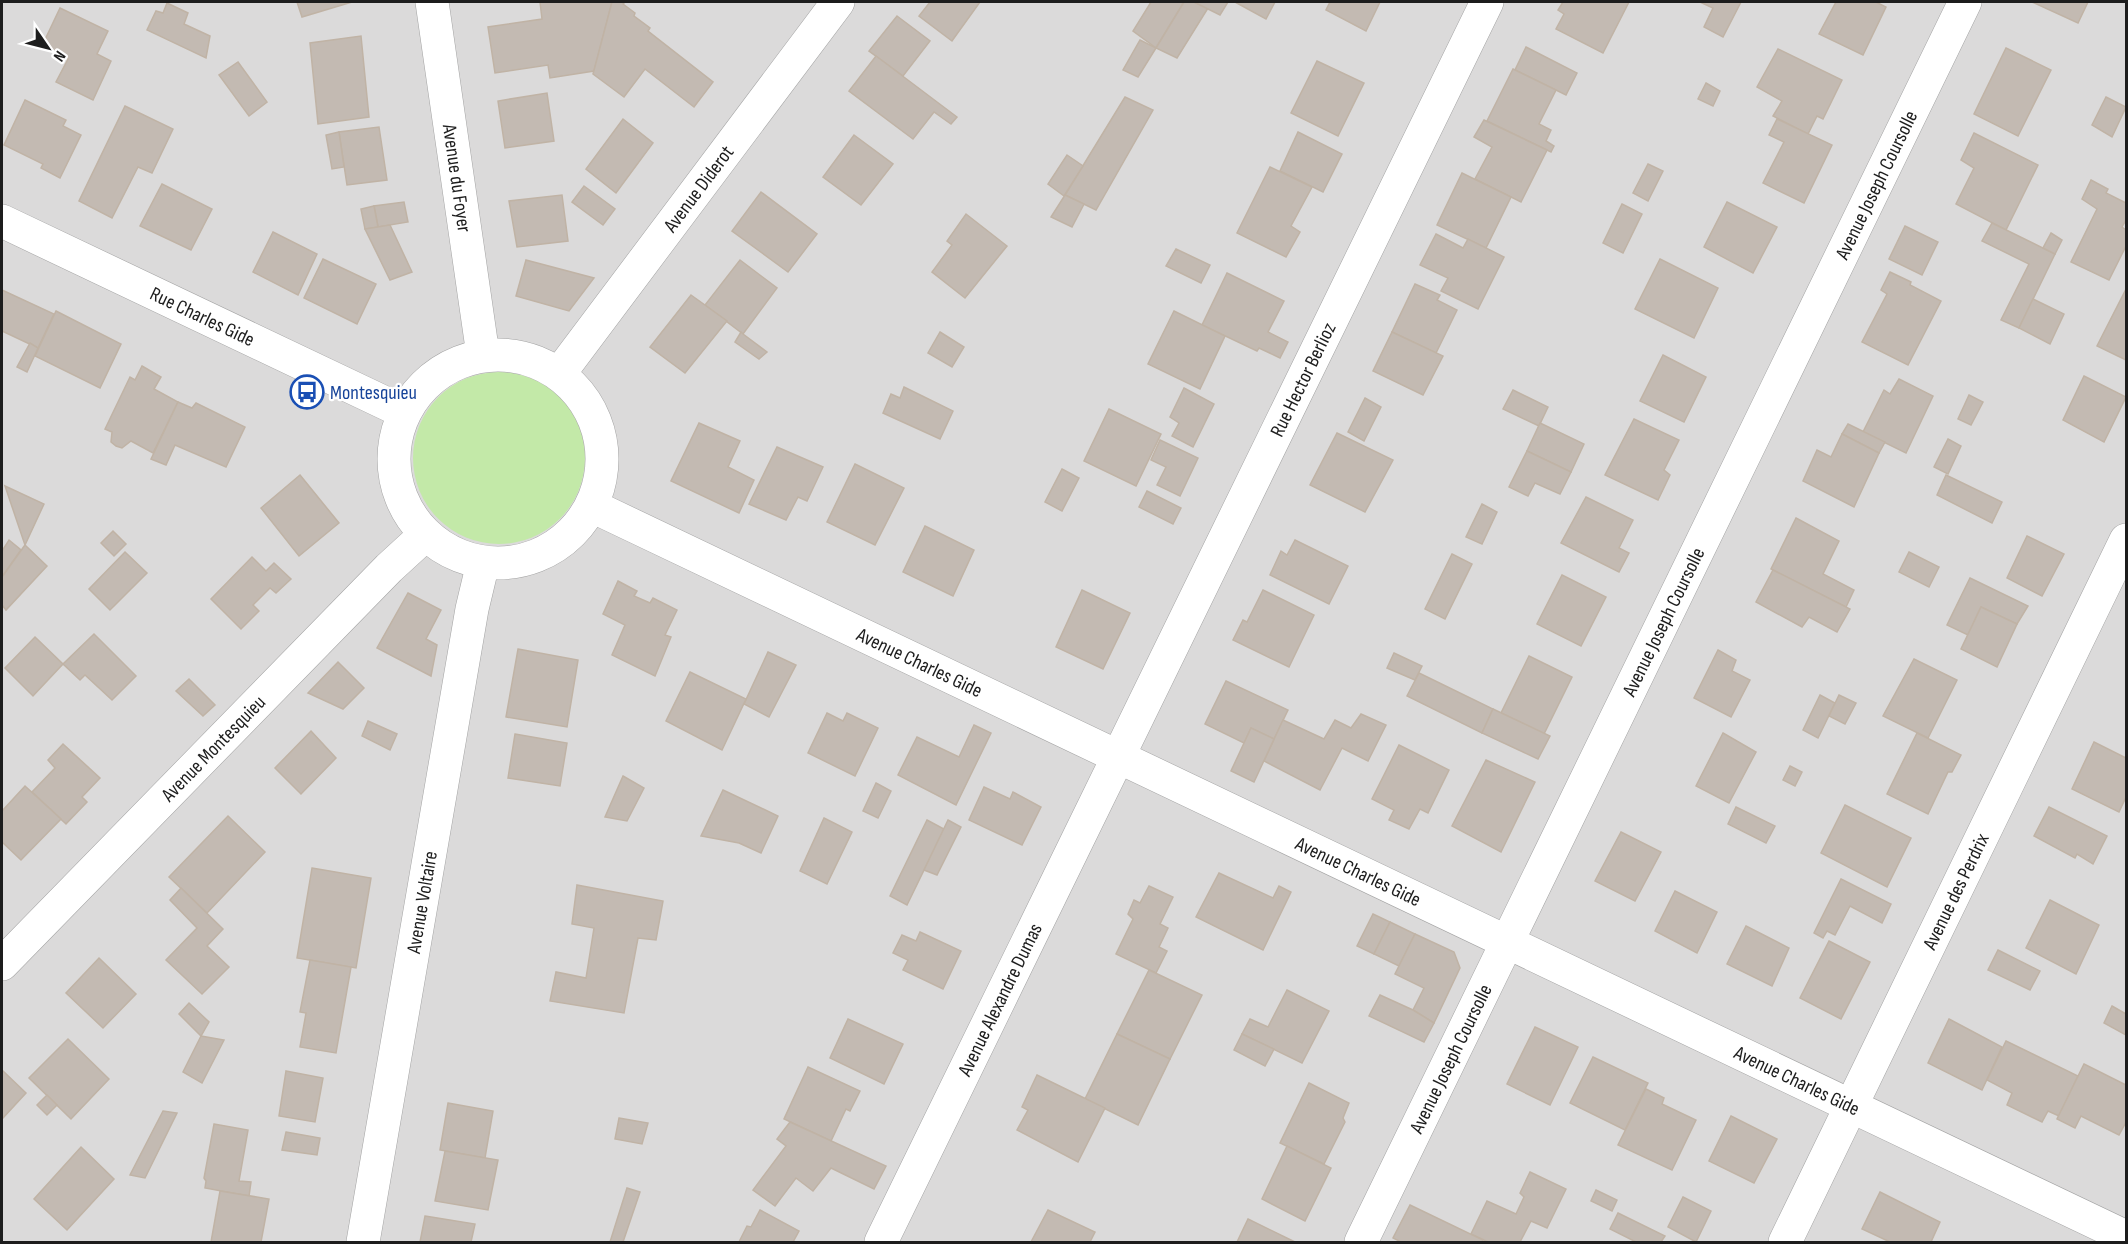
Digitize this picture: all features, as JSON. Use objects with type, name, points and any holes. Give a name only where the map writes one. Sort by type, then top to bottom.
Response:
[{"type":"street","name":"Avenue du Foyer","points":[[432,2],[483,355]]},
{"type":"street","name":"Avenue Diderot","points":[[559,374],[838,2]]},
{"type":"street","name":"Rue Hector Berlioz","points":[[1118,757],[1487,2]]},
{"type":"street","name":"Avenue Joseph Coursolle","points":[[1361,1242],[1965,2]]},
{"type":"street","name":"Rue Charles Gide","points":[[2,221],[404,412]]},
{"type":"street","points":[[483,355],[509,355],[536,361],[559,374],[581,394],[595,420],[602,448],[601,478],[592,506],[573,532],[546,552],[516,562],[483,563],[452,553],[425,535],[405,508],[394,476],[394,444],[404,412],[424,385],[451,365],[483,355]]},
{"type":"street","name":"Avenue Charles Gide","points":[[592,506],[2127,1237]]},
{"type":"street","name":"Avenue Montesquieu","points":[[2,964],[389,568],[425,535]]},
{"type":"street","name":"Avenue des Perdrix","points":[[1785,1242],[2127,540]]},
{"type":"street","name":"Avenue Voltaire","points":[[363,1242],[470,621],[483,563]]},
{"type":"street","name":"Avenue Alexandre Dumas","points":[[881,1242],[1118,757]]},
{"type":"shaded area","points":[[2,2],[2126,2],[2126,1242],[2,1242]]},
{"type":"green space","points":[[499,372],[532,379],[560,397],[578,425],[585,458],[578,491],[560,519],[532,537],[499,544],[466,537],[438,519],[420,491],[413,458],[420,425],[438,397],[466,379]]},
{"type":"building","points":[[297,2],[352,2],[302,17]]},
{"type":"building","points":[[540,2],[612,2],[594,71],[550,78],[548,65],[495,73],[488,27],[542,19]]},
{"type":"building","points":[[612,2],[625,2],[623,4],[635,13],[634,16],[650,28],[648,31],[713,82],[694,107],[645,69],[624,97],[593,74]]},
{"type":"building","points":[[930,2],[980,2],[952,41],[919,16]]},
{"type":"building","points":[[1151,2],[1184,2],[1156,48],[1133,31]]},
{"type":"building","points":[[1184,2],[1194,2],[1208,8],[1177,58],[1156,48]]},
{"type":"building","points":[[1194,2],[1228,2],[1220,15]]},
{"type":"building","points":[[1235,2],[1275,2],[1266,19]]},
{"type":"building","points":[[1330,2],[1380,2],[1366,31],[1326,10]]},
{"type":"building","points":[[1563,2],[1629,2],[1603,53],[1556,29],[1564,14],[1558,10]]},
{"type":"building","points":[[1700,2],[1741,2],[1723,37],[1704,27],[1713,8]]},
{"type":"building","points":[[1836,2],[1876,2],[1886,7],[1863,55],[1819,34]]},
{"type":"building","points":[[2032,2],[2088,2],[2078,23]]},
{"type":"building","points":[[167,3],[188,13],[184,24],[210,36],[206,58],[147,30],[156,11],[163,13]]},
{"type":"building","points":[[60,8],[108,31],[97,54],[111,61],[93,100],[56,82],[68,59],[42,46]]},
{"type":"building","points":[[897,16],[930,41],[903,76],[869,51]]},
{"type":"building","points":[[361,36],[369,117],[318,124],[310,43]]},
{"type":"building","points":[[1140,40],[1156,48],[1138,77],[1123,70]]},
{"type":"building","points":[[1526,47],[1577,73],[1566,95],[1515,70]]},
{"type":"building","points":[[2006,48],[2051,70],[2018,136],[1974,114]]},
{"type":"building","points":[[1778,49],[1842,80],[1823,119],[1817,116],[1808,134],[1773,116],[1782,101],[1757,87]]},
{"type":"building","points":[[876,56],[957,117],[951,124],[934,112],[913,139],[849,91]]},
{"type":"building","points":[[1317,61],[1364,83],[1338,136],[1291,113]]},
{"type":"building","points":[[238,62],[267,102],[249,116],[219,75]]},
{"type":"building","points":[[1513,69],[1556,90],[1539,124],[1551,130],[1546,141],[1554,146],[1551,152],[1487,121]]},
{"type":"building","points":[[1706,83],[1720,91],[1713,106],[1698,99]]},
{"type":"building","points":[[547,93],[554,141],[505,148],[498,101]]},
{"type":"building","points":[[1125,97],[1153,110],[1096,210],[1065,195]]},
{"type":"building","points":[[2106,97],[2126,107],[2112,137],[2092,125]]},
{"type":"building","points":[[25,100],[66,120],[63,126],[81,135],[60,178],[41,168],[43,164],[4,145]]},
{"type":"building","points":[[125,106],[173,129],[152,173],[138,167],[112,218],[79,201]]},
{"type":"building","points":[[623,119],[653,143],[616,193],[586,169]]},
{"type":"building","points":[[1777,119],[1832,145],[1804,203],[1763,183],[1784,142],[1769,135]]},
{"type":"building","points":[[1484,120],[1547,150],[1521,202],[1475,179],[1492,147],[1474,137]]},
{"type":"building","points":[[379,127],[387,180],[347,185],[339,132]]},
{"type":"building","points":[[339,132],[344,167],[332,169],[326,135]]},
{"type":"building","points":[[1298,132],[1342,154],[1323,192],[1280,171]]},
{"type":"building","points":[[1974,133],[2038,165],[2006,230],[1956,204],[1974,168],[1961,160]]},
{"type":"building","points":[[854,135],[893,164],[861,205],[823,177]]},
{"type":"building","points":[[1067,155],[1083,166],[1064,196],[1048,184]]},
{"type":"building","points":[[1648,164],[1663,171],[1648,201],[1633,193]]},
{"type":"building","points":[[1270,167],[1312,187],[1291,226],[1300,232],[1286,257],[1237,233]]},
{"type":"building","points":[[1462,173],[1511,197],[1486,248],[1437,225]]},
{"type":"building","points":[[2091,180],[2108,189],[2106,193],[2126,203],[2126,220],[2122,227],[2126,230],[2126,246],[2109,280],[2071,262],[2097,209],[2082,199]]},
{"type":"building","points":[[162,184],[212,209],[191,250],[140,226]]},
{"type":"building","points":[[584,186],[615,209],[603,225],[572,202]]},
{"type":"building","points":[[761,192],[817,234],[788,272],[732,231]]},
{"type":"building","points":[[562,195],[568,241],[517,247],[509,201]]},
{"type":"building","points":[[1065,195],[1084,204],[1072,227],[1051,217]]},
{"type":"building","points":[[404,202],[408,222],[378,227],[374,206]]},
{"type":"building","points":[[1727,202],[1777,227],[1753,273],[1704,247]]},
{"type":"building","points":[[1622,204],[1642,214],[1623,253],[1603,243]]},
{"type":"building","points":[[374,206],[378,227],[365,229],[361,209]]},
{"type":"building","points":[[966,214],[1007,246],[965,298],[932,272],[952,245],[947,241]]},
{"type":"building","points":[[1992,223],[2055,254],[2019,328],[2001,320],[2029,264],[1982,241]]},
{"type":"building","points":[[390,225],[412,272],[390,280],[365,229]]},
{"type":"building","points":[[1905,226],[1938,242],[1922,275],[1889,259]]},
{"type":"building","points":[[273,232],[317,254],[298,295],[253,272]]},
{"type":"building","points":[[2051,233],[2062,240],[2055,254],[2043,248]]},
{"type":"building","points":[[1436,234],[1463,248],[1468,239],[1504,257],[1478,309],[1441,291],[1448,278],[1420,265]]},
{"type":"building","points":[[1176,249],[1210,265],[1201,283],[1166,266]]},
{"type":"building","points":[[323,259],[376,284],[357,324],[304,298]]},
{"type":"building","points":[[1660,259],[1718,288],[1694,338],[1635,309]]},
{"type":"building","points":[[526,260],[594,278],[569,311],[516,296]]},
{"type":"building","points":[[740,260],[777,288],[743,334],[705,305]]},
{"type":"building","points":[[1890,272],[1941,301],[1908,365],[1862,342],[1887,294],[1881,290]]},
{"type":"building","points":[[1227,273],[1284,301],[1268,332],[1288,342],[1280,358],[1259,348],[1257,351],[1202,325]]},
{"type":"building","points":[[1415,284],[1440,295],[1437,300],[1457,310],[1436,353],[1392,332]]},
{"type":"building","points":[[2126,289],[2126,360],[2097,346]]},
{"type":"building","points":[[2,290],[54,314],[38,348],[2,331]]},
{"type":"building","points":[[691,295],[727,321],[685,373],[650,347]]},
{"type":"building","points":[[2033,299],[2064,314],[2050,344],[2019,328]]},
{"type":"building","points":[[56,311],[121,344],[100,388],[35,356]]},
{"type":"building","points":[[1174,311],[1225,336],[1200,389],[1148,364]]},
{"type":"building","points":[[741,332],[767,352],[759,359],[735,342]]},
{"type":"building","points":[[940,332],[964,347],[952,367],[928,353]]},
{"type":"building","points":[[1392,332],[1443,356],[1423,395],[1373,371]]},
{"type":"building","points":[[30,343],[38,348],[27,372],[17,367]]},
{"type":"building","points":[[1663,355],[1706,377],[1684,422],[1640,401]]},
{"type":"building","points":[[142,366],[161,377],[154,389],[178,402],[153,453],[131,441],[122,448],[116,446],[111,442],[112,432],[105,429],[130,377],[135,380]]},
{"type":"building","points":[[2084,376],[2126,397],[2104,442],[2063,420]]},
{"type":"building","points":[[1899,379],[1933,396],[1906,453],[1863,432],[1884,390],[1890,394]]},
{"type":"building","points":[[904,387],[953,411],[940,439],[883,413],[891,394],[900,398]]},
{"type":"building","points":[[1184,388],[1214,404],[1193,447],[1172,436],[1179,423],[1170,417]]},
{"type":"building","points":[[1513,390],[1548,407],[1539,426],[1503,409]]},
{"type":"building","points":[[1969,395],[1983,402],[1971,425],[1958,419]]},
{"type":"building","points":[[1365,398],[1381,407],[1364,441],[1348,432]]},
{"type":"building","points":[[178,402],[192,408],[196,403],[245,427],[226,467],[175,445],[166,465],[151,459]]},
{"type":"building","points":[[1109,409],[1161,434],[1136,486],[1084,461]]},
{"type":"building","points":[[1634,419],[1679,440],[1664,470],[1670,475],[1658,500],[1605,475]]},
{"type":"building","points":[[699,423],[740,441],[728,467],[754,480],[739,513],[671,481]]},
{"type":"building","points":[[1540,423],[1584,444],[1571,472],[1527,451]]},
{"type":"building","points":[[1848,424],[1885,442],[1879,453],[1842,434]]},
{"type":"building","points":[[1337,433],[1393,460],[1365,512],[1310,485]]},
{"type":"building","points":[[1842,434],[1879,453],[1854,507],[1803,481],[1817,450],[1831,457]]},
{"type":"building","points":[[1948,439],[1961,446],[1948,474],[1934,467]]},
{"type":"building","points":[[1160,440],[1198,458],[1180,496],[1157,485],[1166,467],[1151,460]]},
{"type":"building","points":[[777,447],[823,467],[807,501],[798,497],[786,520],[749,504]]},
{"type":"building","points":[[1527,451],[1571,472],[1560,494],[1535,483],[1528,496],[1509,487]]},
{"type":"building","points":[[855,464],[904,488],[875,545],[827,522]]},
{"type":"building","points":[[1062,469],[1079,478],[1062,511],[1045,502]]},
{"type":"building","points":[[300,475],[339,523],[299,556],[261,508]]},
{"type":"building","points":[[1946,475],[2002,502],[1992,523],[1937,495]]},
{"type":"building","points":[[5,486],[44,504],[25,545]]},
{"type":"building","points":[[1147,491],[1181,508],[1173,524],[1139,507]]},
{"type":"building","points":[[1586,497],[1633,520],[1619,548],[1629,553],[1619,572],[1561,543]]},
{"type":"building","points":[[1482,504],[1497,512],[1482,544],[1466,537]]},
{"type":"building","points":[[1796,518],[1839,541],[1823,574],[1854,590],[1846,607],[1771,569]]},
{"type":"building","points":[[925,526],[974,550],[953,596],[903,572]]},
{"type":"building","points":[[113,531],[126,544],[114,556],[101,543]]},
{"type":"building","points":[[2027,536],[2064,554],[2042,596],[2007,578]]},
{"type":"building","points":[[9,540],[21,550],[2,577],[2,551]]},
{"type":"building","points":[[1295,540],[1348,566],[1329,604],[1270,575],[1281,551],[1287,555]]},
{"type":"building","points":[[25,545],[47,566],[6,610],[2,605],[2,577]]},
{"type":"building","points":[[125,552],[147,573],[110,610],[89,589]]},
{"type":"building","points":[[1909,552],[1939,567],[1929,587],[1899,572]]},
{"type":"building","points":[[1452,554],[1472,564],[1445,619],[1425,609]]},
{"type":"building","points":[[252,557],[266,571],[274,563],[291,579],[276,593],[270,588],[253,605],[259,611],[241,629],[211,599]]},
{"type":"building","points":[[1773,570],[1850,609],[1837,632],[1809,617],[1802,627],[1756,602]]},
{"type":"building","points":[[1562,575],[1606,597],[1581,646],[1537,624]]},
{"type":"building","points":[[1970,578],[2028,606],[2017,624],[1981,607],[1968,635],[1947,625]]},
{"type":"building","points":[[618,581],[637,591],[634,596],[650,603],[653,598],[677,610],[665,635],[671,637],[655,676],[612,655],[625,625],[603,614]]},
{"type":"building","points":[[1082,590],[1130,613],[1103,669],[1056,647]]},
{"type":"building","points":[[1263,590],[1314,615],[1289,667],[1233,640],[1243,620],[1247,622]]},
{"type":"building","points":[[408,593],[441,610],[426,639],[437,645],[431,676],[377,648]]},
{"type":"building","points":[[1981,607],[2017,624],[1997,667],[1961,649]]},
{"type":"building","points":[[94,634],[136,676],[112,700],[85,675],[80,680],[63,664]]},
{"type":"building","points":[[35,637],[63,664],[33,696],[5,668]]},
{"type":"building","points":[[518,649],[578,660],[567,727],[506,717]]},
{"type":"building","points":[[1718,650],[1736,660],[1732,671],[1750,680],[1731,717],[1694,698]]},
{"type":"building","points":[[768,652],[796,665],[769,717],[744,704]]},
{"type":"building","points":[[1394,653],[1422,666],[1415,680],[1387,668]]},
{"type":"building","points":[[1529,656],[1572,677],[1544,734],[1501,713]]},
{"type":"building","points":[[1914,659],[1957,680],[1928,738],[1883,716]]},
{"type":"building","points":[[338,662],[364,688],[343,709],[308,693]]},
{"type":"building","points":[[690,672],[746,699],[722,750],[666,721]]},
{"type":"building","points":[[1419,673],[1493,709],[1482,733],[1407,696]]},
{"type":"building","points":[[189,679],[215,705],[203,716],[176,691]]},
{"type":"building","points":[[1226,681],[1288,710],[1274,739],[1251,728],[1244,743],[1205,724]]},
{"type":"building","points":[[1820,695],[1835,703],[1818,738],[1803,730]]},
{"type":"building","points":[[1839,695],[1856,703],[1845,724],[1829,716]]},
{"type":"building","points":[[1493,709],[1550,736],[1538,759],[1482,733]]},
{"type":"building","points":[[827,713],[843,721],[847,713],[878,728],[855,776],[808,753]]},
{"type":"building","points":[[1361,714],[1386,725],[1368,761],[1342,748],[1320,790],[1264,761],[1283,720],[1324,739],[1335,720],[1351,728]]},
{"type":"building","points":[[368,721],[397,734],[390,750],[362,736]]},
{"type":"building","points":[[974,725],[991,733],[956,805],[898,775],[917,737],[959,757]]},
{"type":"building","points":[[1251,728],[1274,739],[1254,782],[1231,771]]},
{"type":"building","points":[[311,731],[336,758],[301,794],[275,768]]},
{"type":"building","points":[[1723,733],[1756,752],[1729,803],[1696,786]]},
{"type":"building","points":[[1917,733],[1961,755],[1952,772],[1948,772],[1928,814],[1887,794]]},
{"type":"building","points":[[515,734],[567,743],[560,786],[508,778]]},
{"type":"building","points":[[2094,742],[2126,758],[2126,797],[2119,812],[2072,789]]},
{"type":"building","points":[[63,744],[100,778],[82,797],[87,802],[66,824],[32,792],[55,768],[48,760]]},
{"type":"building","points":[[1399,745],[1449,770],[1428,813],[1420,809],[1409,829],[1389,820],[1394,810],[1372,799]]},
{"type":"building","points":[[1486,760],[1535,782],[1501,852],[1452,826]]},
{"type":"building","points":[[1790,766],[1802,772],[1795,786],[1783,780]]},
{"type":"building","points":[[623,776],[644,788],[627,821],[605,817]]},
{"type":"building","points":[[876,783],[891,791],[878,818],[863,811]]},
{"type":"building","points":[[25,786],[61,819],[21,860],[2,842],[2,811]]},
{"type":"building","points":[[984,787],[1010,799],[1013,792],[1041,807],[1022,845],[969,820]]},
{"type":"building","points":[[723,790],[778,816],[761,853],[739,843],[701,836]]},
{"type":"building","points":[[1845,805],[1911,838],[1887,887],[1821,853]]},
{"type":"building","points":[[1736,807],[1775,826],[1766,843],[1728,824]]},
{"type":"building","points":[[2049,807],[2107,836],[2093,864],[2077,854],[2075,858],[2034,836]]},
{"type":"building","points":[[228,816],[265,852],[207,913],[169,877]]},
{"type":"building","points":[[824,818],[852,832],[827,884],[800,871]]},
{"type":"building","points":[[927,820],[944,829],[907,905],[890,896]]},
{"type":"building","points":[[948,820],[961,827],[937,875],[924,870]]},
{"type":"building","points":[[1621,832],[1661,852],[1635,901],[1595,881]]},
{"type":"building","points":[[312,868],[371,878],[356,968],[297,958]]},
{"type":"building","points":[[1219,873],[1273,898],[1279,886],[1291,892],[1263,950],[1196,917]]},
{"type":"building","points":[[1841,879],[1891,904],[1882,923],[1850,906],[1835,935],[1827,931],[1823,938],[1814,933]]},
{"type":"building","points":[[577,885],[663,901],[656,940],[638,938],[624,1013],[550,1001],[556,972],[586,978],[594,928],[572,924]]},
{"type":"building","points":[[1149,886],[1173,897],[1160,924],[1168,928],[1159,947],[1167,951],[1156,973],[1116,954],[1133,919],[1128,914],[1134,900],[1140,903]]},
{"type":"building","points":[[181,888],[223,929],[207,946],[229,967],[202,994],[166,960],[197,928],[170,900]]},
{"type":"building","points":[[1675,891],[1717,912],[1697,953],[1655,931]]},
{"type":"building","points":[[2050,900],[2099,925],[2076,974],[2026,948]]},
{"type":"building","points":[[1373,914],[1390,922],[1374,954],[1357,946]]},
{"type":"building","points":[[1390,922],[1415,934],[1399,966],[1374,954]]},
{"type":"building","points":[[1746,926],[1789,948],[1772,986],[1727,964]]},
{"type":"building","points":[[920,932],[961,951],[943,989],[903,970],[908,960],[893,953],[902,935],[916,941]]},
{"type":"building","points":[[1415,934],[1454,952],[1460,968],[1434,1023],[1413,1010],[1424,988],[1395,974]]},
{"type":"building","points":[[1829,941],[1870,962],[1841,1019],[1800,998]]},
{"type":"building","points":[[1998,950],[2040,971],[2030,990],[1988,970]]},
{"type":"building","points":[[99,958],[136,994],[103,1028],[66,993]]},
{"type":"building","points":[[310,960],[351,967],[336,1053],[300,1047],[306,1013],[300,1012]]},
{"type":"building","points":[[1149,970],[1202,995],[1170,1059],[1117,1034]]},
{"type":"building","points":[[1287,990],[1329,1011],[1302,1063],[1242,1034],[1250,1019],[1268,1027]]},
{"type":"building","points":[[1380,995],[1413,1010],[1434,1023],[1424,1042],[1369,1016]]},
{"type":"building","points":[[189,1003],[209,1022],[201,1036],[179,1014]]},
{"type":"building","points":[[2112,1006],[2126,1014],[2126,1035],[2104,1023]]},
{"type":"building","points":[[848,1019],[903,1044],[884,1084],[830,1058]]},
{"type":"building","points":[[1949,1019],[2002,1047],[1982,1090],[1928,1063]]},
{"type":"building","points":[[1535,1027],[1578,1047],[1550,1105],[1507,1084]]},
{"type":"building","points":[[1117,1034],[1170,1059],[1138,1125],[1085,1099]]},
{"type":"building","points":[[1242,1034],[1274,1049],[1265,1066],[1234,1050]]},
{"type":"building","points":[[201,1036],[224,1040],[202,1083],[183,1072]]},
{"type":"building","points":[[68,1039],[109,1079],[71,1119],[29,1078]]},
{"type":"building","points":[[2006,1041],[2078,1076],[2059,1116],[2048,1111],[2042,1122],[2007,1105],[2012,1093],[1987,1080]]},
{"type":"building","points":[[1593,1057],[1648,1083],[1625,1130],[1570,1103]]},
{"type":"building","points":[[2084,1064],[2126,1085],[2126,1122],[2119,1135],[2081,1116],[2075,1128],[2057,1119]]},
{"type":"building","points":[[808,1067],[860,1091],[850,1111],[846,1109],[831,1141],[784,1119]]},
{"type":"building","points":[[2,1070],[26,1093],[2,1119]]},
{"type":"building","points":[[286,1071],[323,1078],[315,1122],[279,1116]]},
{"type":"building","points":[[1037,1075],[1105,1108],[1078,1162],[1017,1130],[1028,1110],[1022,1107]]},
{"type":"building","points":[[1309,1083],[1349,1103],[1343,1118],[1345,1122],[1324,1164],[1280,1143]]},
{"type":"building","points":[[1646,1089],[1664,1098],[1662,1104],[1696,1120],[1672,1170],[1618,1145]]},
{"type":"building","points":[[47,1095],[57,1105],[47,1115],[37,1105]]},
{"type":"building","points":[[448,1103],[493,1111],[485,1158],[440,1150]]},
{"type":"building","points":[[163,1111],[177,1113],[145,1178],[130,1175]]},
{"type":"building","points":[[1731,1116],[1777,1139],[1754,1183],[1709,1161]]},
{"type":"building","points":[[619,1118],[648,1123],[642,1144],[615,1139]]},
{"type":"building","points":[[790,1122],[886,1166],[874,1189],[831,1168],[813,1191],[796,1178],[775,1206],[753,1190],[786,1146],[777,1139]]},
{"type":"building","points":[[214,1124],[248,1130],[239,1181],[251,1182],[249,1196],[205,1188],[204,1178]]},
{"type":"building","points":[[286,1132],[320,1138],[317,1155],[282,1150]]},
{"type":"building","points":[[1287,1146],[1331,1168],[1305,1221],[1262,1199]]},
{"type":"building","points":[[81,1147],[114,1179],[67,1230],[34,1199]]},
{"type":"building","points":[[445,1151],[498,1160],[488,1210],[435,1201]]},
{"type":"building","points":[[1530,1172],[1566,1189],[1547,1228],[1531,1221],[1520,1242],[1488,1242],[1471,1234],[1487,1201],[1516,1214],[1524,1197],[1520,1193]]},
{"type":"building","points":[[627,1188],[640,1192],[623,1242],[610,1242]]},
{"type":"building","points":[[1596,1190],[1617,1200],[1612,1211],[1591,1201]]},
{"type":"building","points":[[220,1191],[269,1199],[261,1242],[211,1242]]},
{"type":"building","points":[[1880,1192],[1940,1222],[1931,1242],[1890,1242],[1862,1229]]},
{"type":"building","points":[[1683,1197],[1711,1211],[1696,1242],[1668,1227]]},
{"type":"building","points":[[1410,1205],[1483,1240],[1482,1242],[1401,1242],[1393,1238]]},
{"type":"building","points":[[760,1210],[799,1231],[793,1242],[739,1242],[747,1226],[751,1227]]},
{"type":"building","points":[[1048,1210],[1095,1232],[1090,1242],[1031,1242]]},
{"type":"building","points":[[1618,1213],[1665,1236],[1661,1242],[1636,1242],[1610,1229]]},
{"type":"building","points":[[425,1216],[475,1224],[471,1242],[420,1242]]},
{"type":"building","points":[[1248,1219],[1295,1242],[1237,1242]]},
{"type":"place","name":"Montesquieu","points":[[307,392]]}]
